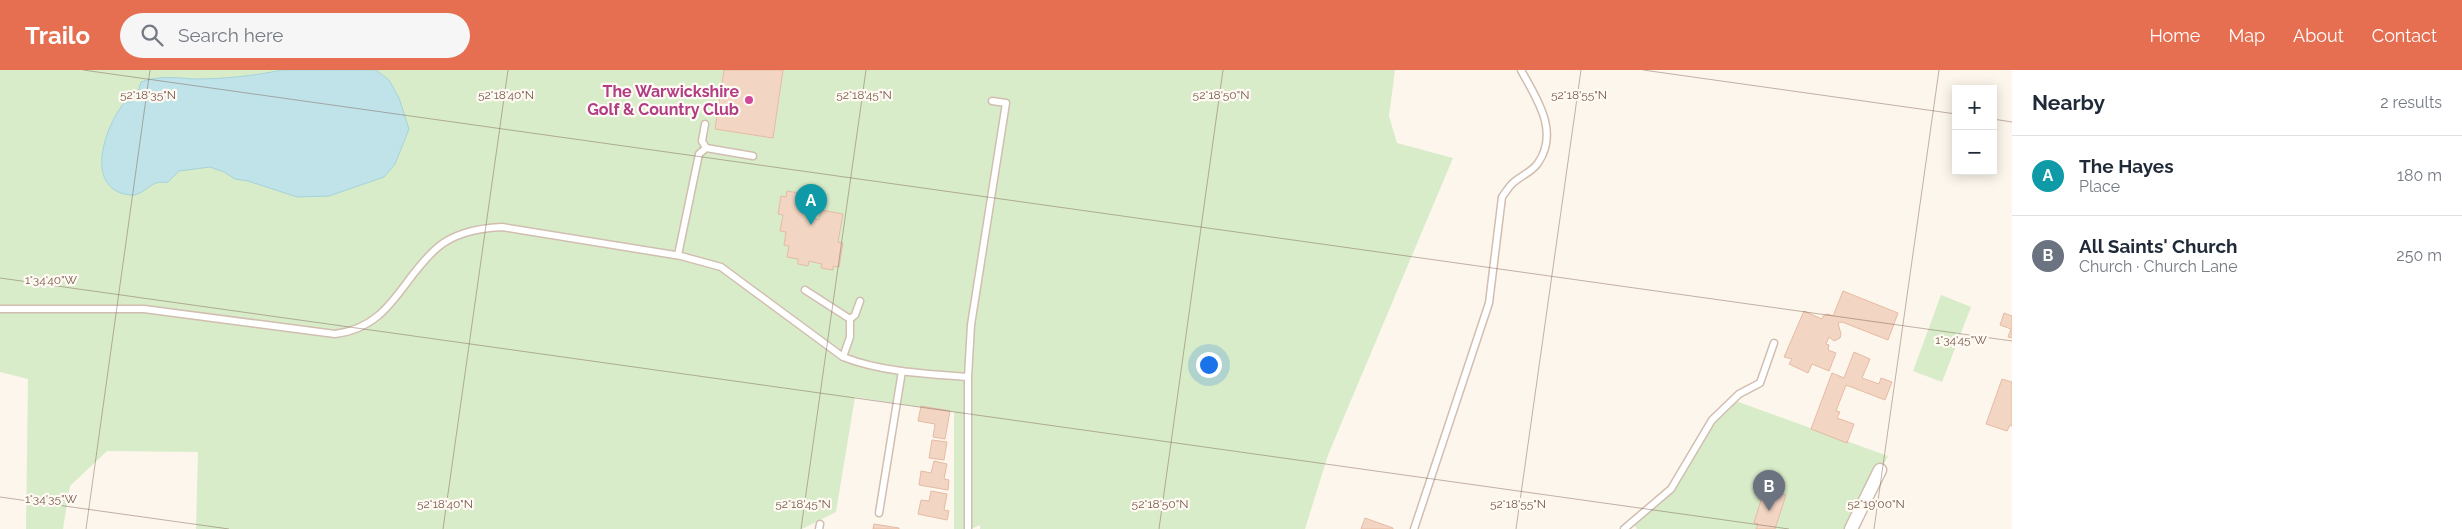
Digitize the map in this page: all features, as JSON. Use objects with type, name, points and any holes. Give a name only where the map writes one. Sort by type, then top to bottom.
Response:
[{"type":"street","points":[[1851,529],[1880,470]]},
{"type":"lane","points":[[1414,529],[1489,303],[1502,197],[1512,184],[1537,164],[1546,146],[1547,128],[1540,103],[1521,70]]},
{"type":"lane","points":[[968,529],[968,377],[971,325],[1006,103],[992,101]]},
{"type":"lane","points":[[705,124],[702,141],[706,148]]},
{"type":"lane","points":[[706,148],[753,156]]},
{"type":"lane","points":[[678,255],[699,154],[706,148]]},
{"type":"lane","points":[[0,309],[144,309],[335,334],[351,332],[379,316],[437,248],[453,238],[479,229],[502,227],[678,255],[721,267],[843,357],[856,363],[902,371],[968,377]]},
{"type":"lane","points":[[805,290],[850,319]]},
{"type":"lane","points":[[850,319],[855,315],[860,301]]},
{"type":"lane","points":[[843,357],[850,337],[850,319]]},
{"type":"lane","points":[[1624,529],[1671,489],[1712,420],[1739,394],[1760,383],[1774,343]]},
{"type":"lane","points":[[880,513],[902,371]]},
{"type":"green space","points":[[0,70],[1395,70],[1389,116],[1397,143],[1453,158],[1328,455],[1305,529],[980,529],[980,525],[971,529],[954,529],[954,412],[855,397],[836,512],[802,529],[196,529],[198,452],[107,451],[70,486],[63,529],[26,529],[28,379],[0,372]]},
{"type":"green space","points":[[1941,295],[1971,307],[1942,382],[1913,371]]},
{"type":"green space","points":[[1733,400],[1888,456],[1851,529],[1637,529],[1632,522],[1676,481],[1712,420]]},
{"type":"water","points":[[282,70],[376,70],[389,80],[399,98],[409,129],[395,164],[384,177],[329,196],[297,197],[248,181],[235,179],[224,172],[210,167],[179,171],[168,182],[156,183],[134,195],[115,190],[106,181],[102,168],[102,154],[106,139],[111,125],[125,102],[132,102],[136,98],[141,82],[161,78],[227,78]]},
{"type":"building","name":"The Warwickshire Golf & Country Club","points":[[724,70],[783,70],[773,138],[715,129]]},
{"type":"building","points":[[787,191],[813,195],[812,218],[819,220],[821,210],[843,214],[838,242],[843,243],[839,267],[833,266],[833,270],[821,268],[822,264],[809,261],[808,266],[798,264],[798,259],[787,257],[789,246],[784,245],[786,232],[780,231],[783,215],[778,214],[781,196],[786,197]]},
{"type":"building","points":[[1843,291],[1898,313],[1888,340],[1842,322],[1838,323],[1841,334],[1840,338],[1834,341],[1829,337],[1826,344],[1829,345],[1828,350],[1836,353],[1829,371],[1812,364],[1808,373],[1789,364],[1792,359],[1784,357],[1804,311],[1822,319],[1823,316],[1828,314],[1833,316]]},
{"type":"building","points":[[2004,313],[2012,316],[2012,338],[2008,337],[2011,329],[2000,325]]},
{"type":"building","points":[[1854,352],[1870,359],[1862,378],[1879,384],[1881,378],[1892,382],[1885,400],[1846,385],[1836,411],[1840,412],[1837,418],[1854,424],[1847,443],[1811,429],[1832,373],[1844,378]]},
{"type":"building","points":[[2002,379],[2012,382],[2012,426],[2010,425],[2007,431],[1986,424]]},
{"type":"building","points":[[921,406],[950,411],[945,439],[933,437],[935,424],[918,421]]},
{"type":"building","points":[[932,440],[947,442],[944,460],[929,458]]},
{"type":"building","points":[[934,461],[947,464],[944,479],[949,480],[948,490],[919,485],[921,471],[931,473]]},
{"type":"building","points":[[1772,478],[1785,482],[1782,494],[1786,495],[1775,529],[1756,529],[1758,524],[1754,523],[1761,500],[1758,499],[1760,492],[1762,493],[1764,488],[1768,489]]},
{"type":"building","points":[[931,491],[947,494],[944,510],[949,511],[947,520],[918,514],[921,500],[929,501]]},
{"type":"building","points":[[1365,518],[1393,528],[1393,529],[1361,529]]},
{"type":"building","points":[[874,524],[899,528],[899,529],[873,529]]},
{"type":"place","name":"The Warwickshire Golf & Country Club","points":[[749,100]]},
{"type":"place","name":"The Hayes","points":[[811,225]]},
{"type":"place","name":"All Saints' Church","points":[[1769,511]]}]
